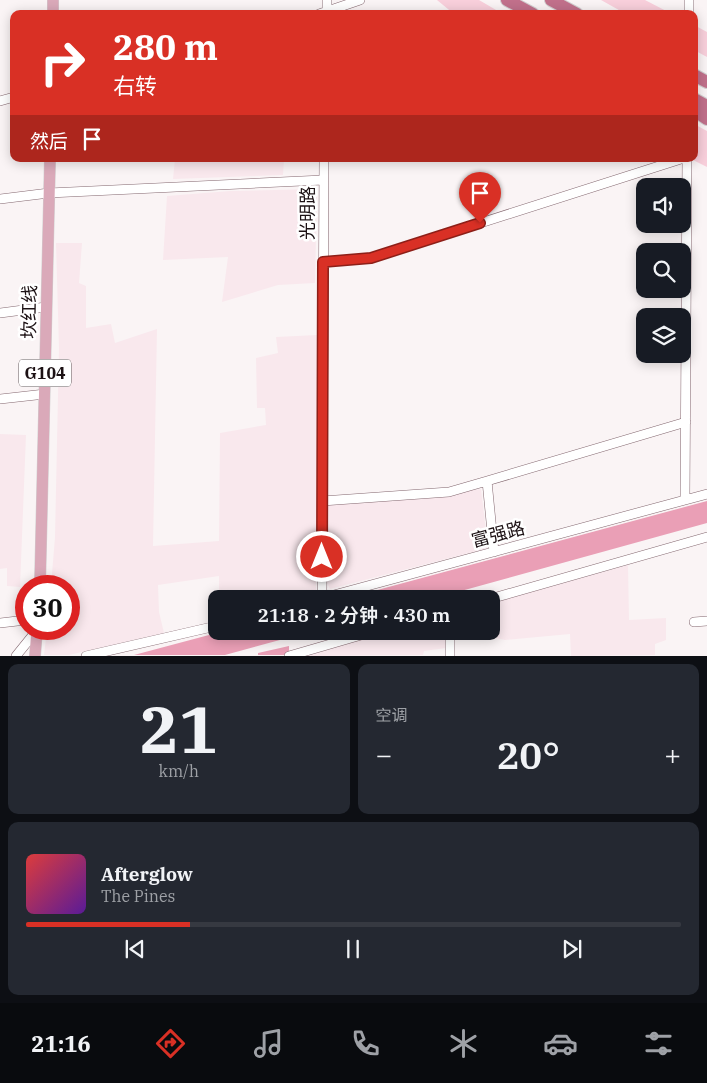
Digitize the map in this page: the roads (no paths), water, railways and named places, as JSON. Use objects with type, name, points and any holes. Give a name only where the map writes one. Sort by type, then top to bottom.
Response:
[{"type":"highway","points":[[507,0],[526,10]]},
{"type":"highway","points":[[551,0],[570,10]]},
{"type":"main road","name":"坎红线","points":[[40,575],[50,162]]},
{"type":"main road","points":[[35,656],[36,640]]},
{"type":"street","points":[[332,10],[360,0]]},
{"type":"street","name":"光明路","points":[[321,590],[324,162]]},
{"type":"street","points":[[323,262],[371,258],[672,162]]},
{"type":"street","points":[[685,500],[687,162]]},
{"type":"street","points":[[0,198],[323,180]]},
{"type":"street","points":[[0,313],[46,307]]},
{"type":"street","points":[[0,399],[45,394]]},
{"type":"street","points":[[322,501],[450,492],[686,422]]},
{"type":"street","points":[[487,481],[494,552]]},
{"type":"street","name":"富强路","points":[[361,590],[707,494]]},
{"type":"street","points":[[500,596],[707,537]]},
{"type":"street","points":[[0,623],[15,621]]},
{"type":"street","points":[[694,622],[707,621]]},
{"type":"street","points":[[86,656],[208,628]]},
{"type":"street","points":[[16,656],[28,640]]},
{"type":"street","points":[[291,655],[333,640]]},
{"type":"street","points":[[450,640],[450,656]]}]
